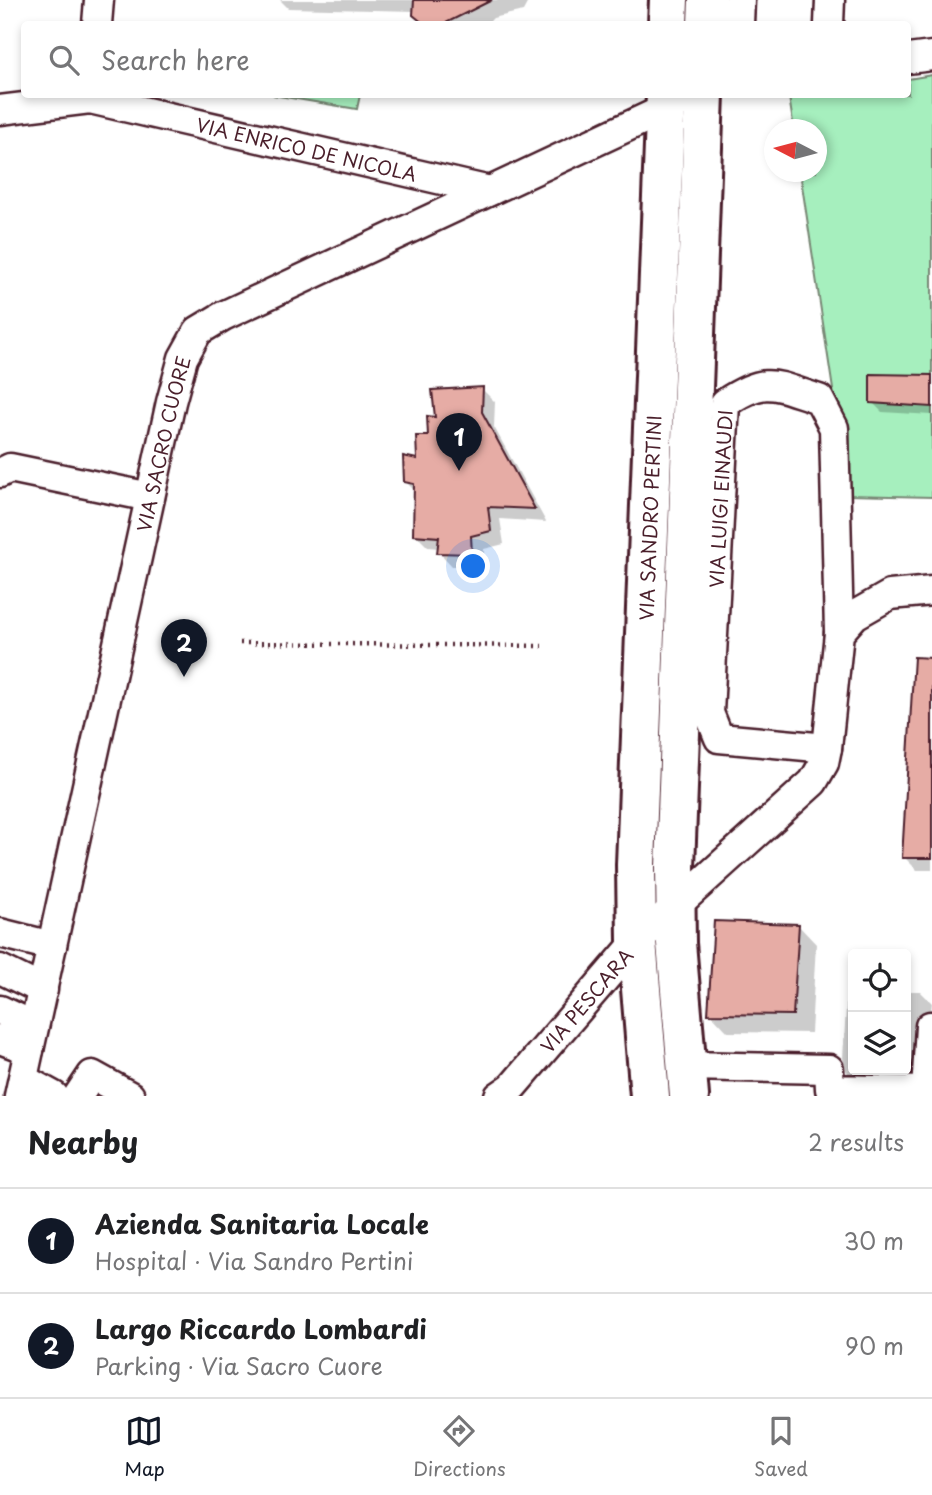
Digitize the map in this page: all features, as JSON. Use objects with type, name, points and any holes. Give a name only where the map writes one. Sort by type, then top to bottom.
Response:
[{"type":"street","points":[[97,21],[99,0]]},
{"type":"street","points":[[668,21],[669,0]]},
{"type":"street","points":[[707,21],[708,0]]},
{"type":"street","points":[[739,21],[740,0]]},
{"type":"street","points":[[829,21],[830,0]]},
{"type":"street","points":[[911,60],[932,56]]},
{"type":"street","name":"VIA ENRICO DE NICOLA","points":[[0,110],[84,98]]},
{"type":"street","name":"VIA ENRICO DE NICOLA","points":[[95,98],[491,191]]},
{"type":"street","name":"VIA SANDRO PERTINI","points":[[687,1081],[675,907],[704,98]]},
{"type":"street","name":"VIA SANDRO PERTINI","points":[[650,1096],[637,941],[636,865],[675,100]]},
{"type":"street","name":"VIA SACRO CUORE","points":[[21,1087],[150,497],[183,358],[198,331],[223,316],[491,191],[675,100]]},
{"type":"street","name":"VIA LUIGI EINAUDI","points":[[827,748],[719,738],[709,713],[725,403],[748,388],[771,384],[819,400],[834,428],[839,633]]},
{"type":"street","points":[[0,473],[10,468],[150,497]]},
{"type":"street","points":[[839,633],[855,615],[890,595],[932,591]]},
{"type":"street","name":"VIA PESCARA","points":[[499,1096],[512,1087],[637,941],[813,782],[824,763],[827,748],[839,633]]},
{"type":"street","points":[[0,933],[52,946]]},
{"type":"street","points":[[0,969],[43,989]]},
{"type":"street","points":[[0,1010],[32,1038]]},
{"type":"street","points":[[687,1081],[829,1069],[830,1089],[926,1091],[930,1026]]},
{"type":"street","points":[[0,1040],[32,1038]]},
{"type":"street","points":[[78,1096],[92,1075],[130,1096]]},
{"type":"street","points":[[21,1087],[54,1096]]},
{"type":"path","points":[[240,643],[542,646]]},
{"type":"green space","points":[[932,75],[932,497],[849,495],[802,182],[827,182],[827,119],[792,119],[789,98],[911,98],[911,78]]},
{"type":"green space","points":[[291,98],[359,98],[357,109]]},
{"type":"building","points":[[414,0],[492,0],[450,21],[420,21],[413,15]]},
{"type":"building","points":[[870,374],[932,375],[932,407],[870,403]]},
{"type":"building","points":[[483,387],[482,412],[535,509],[488,507],[491,531],[471,536],[472,554],[437,553],[439,537],[413,535],[414,484],[404,482],[403,456],[417,459],[416,436],[428,436],[427,416],[435,417],[432,390]]},
{"type":"building","points":[[914,657],[932,658],[932,858],[902,858]]},
{"type":"building","points":[[714,921],[799,924],[793,1015],[708,1014]]},
{"type":"place","name":"Azienda Sanitaria Locale","points":[[459,471]]},
{"type":"place","name":"Largo Riccardo Lombardi","points":[[184,677]]}]
